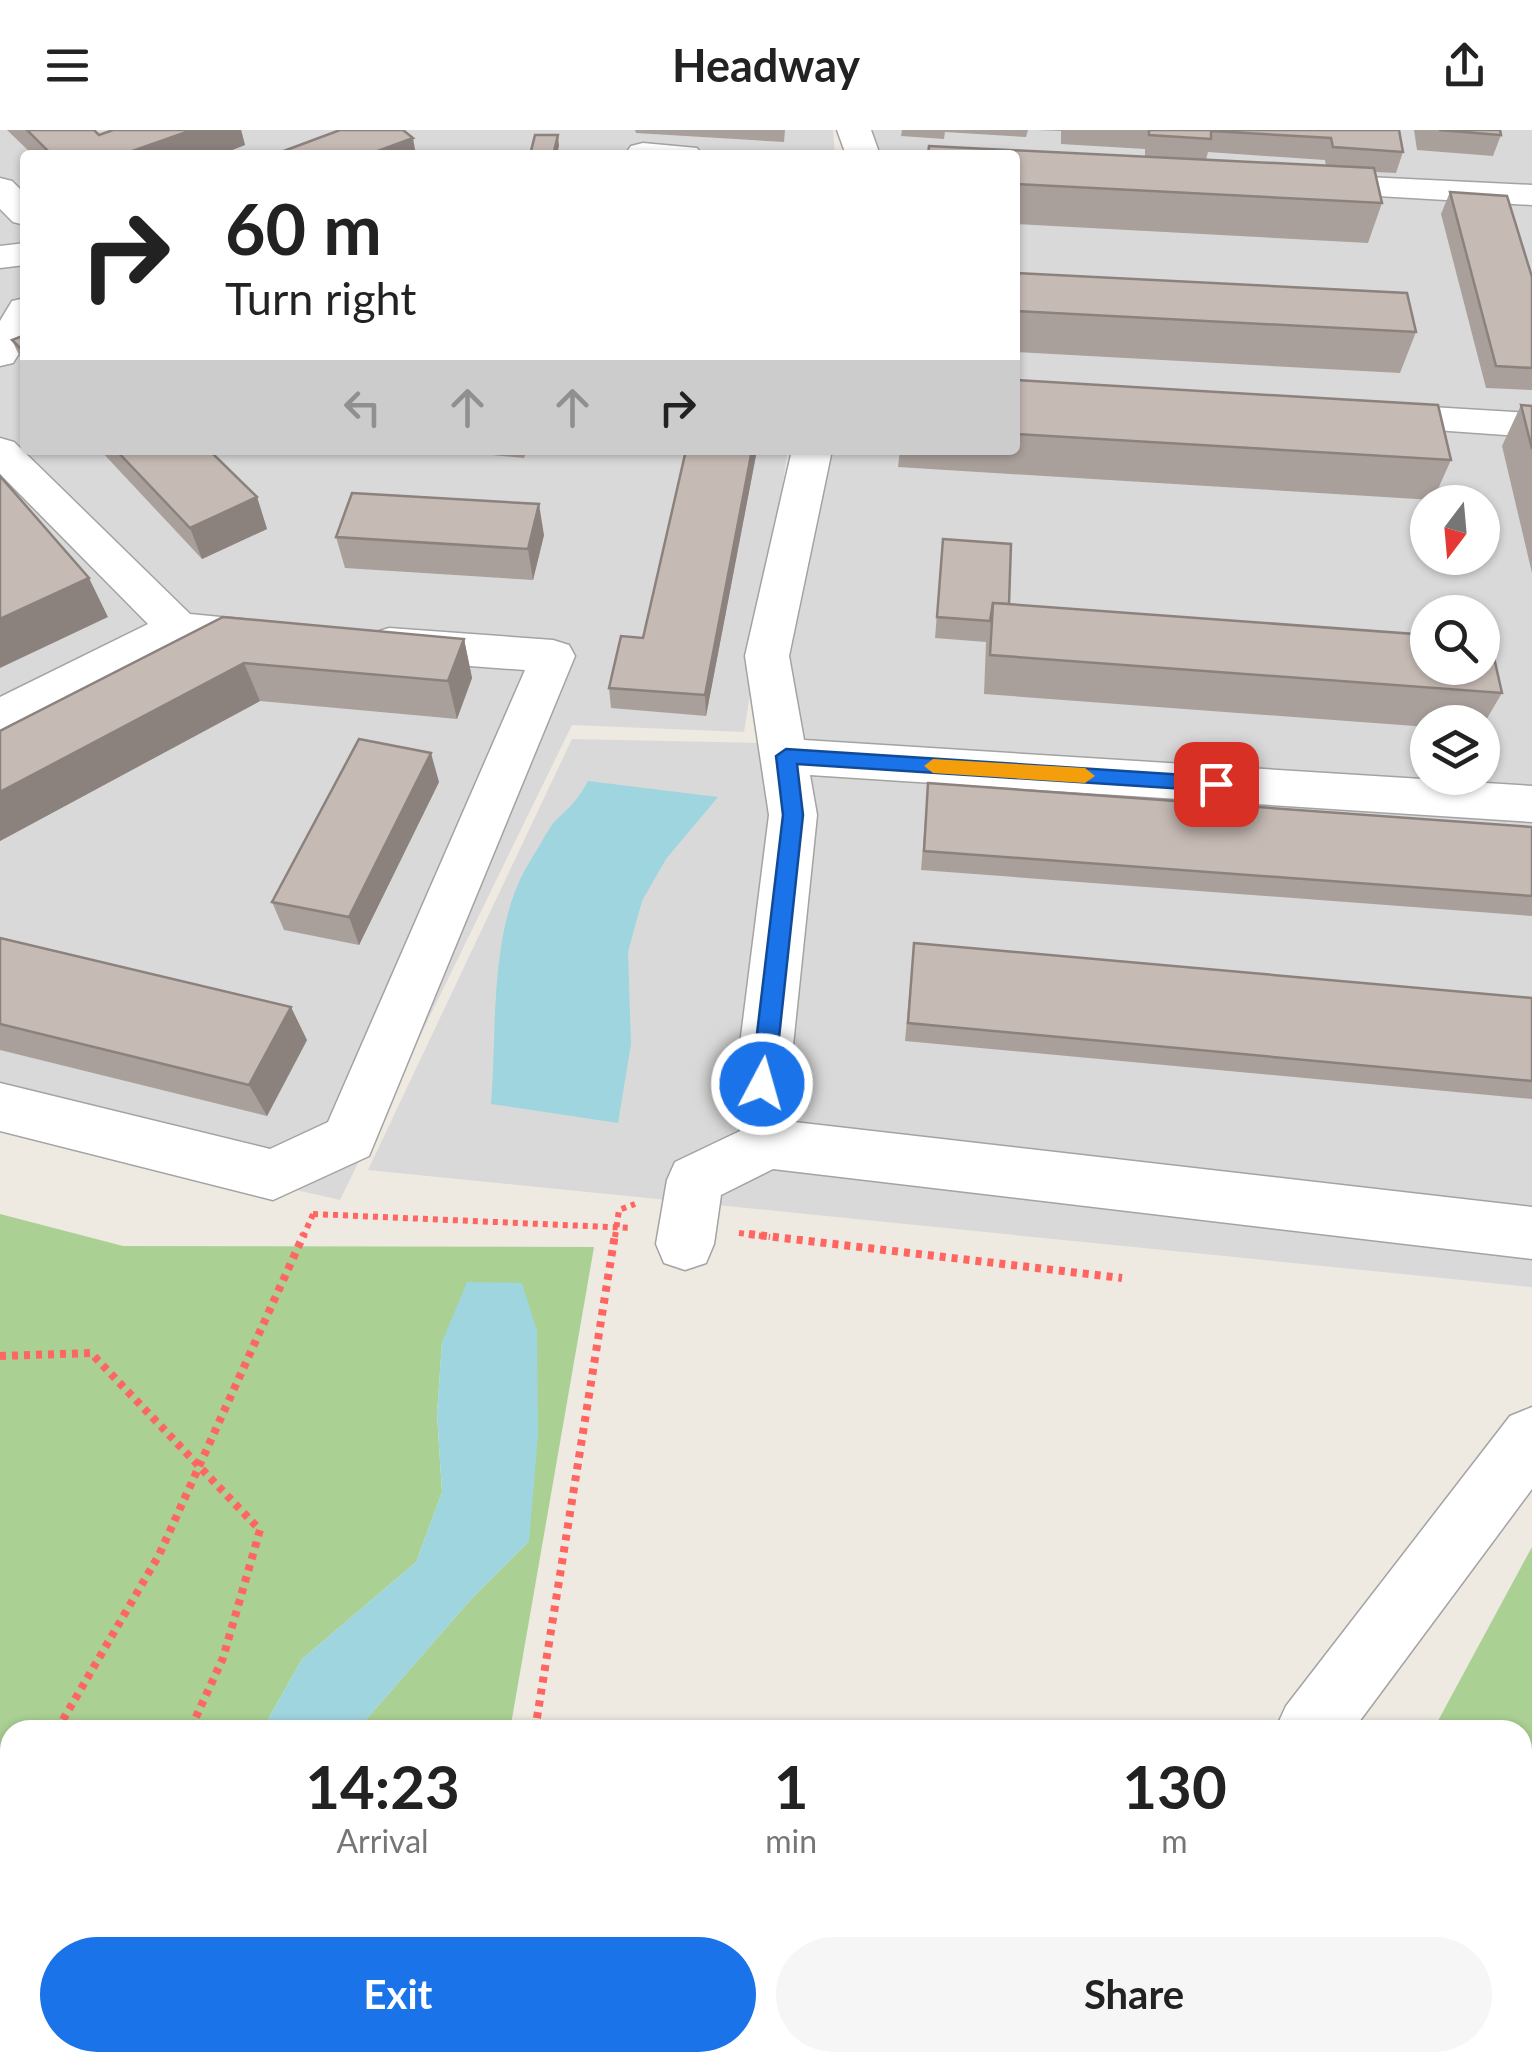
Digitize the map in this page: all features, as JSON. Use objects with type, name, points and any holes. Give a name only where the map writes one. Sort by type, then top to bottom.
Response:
[{"type":"street","points":[[1274,183],[1532,195]]},
{"type":"street","points":[[0,188],[20,210]]},
{"type":"street","points":[[0,355],[20,318]]},
{"type":"street","points":[[1333,414],[1532,425]]},
{"type":"street","points":[[0,451],[178,628]]},
{"type":"street","points":[[769,1144],[762,1084],[793,815],[767,656],[811,455]]},
{"type":"street","points":[[0,717],[178,628],[553,656],[349,1139],[273,1175],[0,1108]]},
{"type":"street","points":[[786,756],[1532,804]]},
{"type":"street","points":[[685,1244],[696,1180],[769,1144],[1532,1233]]},
{"type":"street","points":[[1318,1720],[1532,1438]]},
{"type":"path","points":[[63,1720],[159,1555],[349,1139]]},
{"type":"path","points":[[537,1720],[619,1210]]},
{"type":"path","points":[[0,1356],[91,1353],[260,1530],[223,1658],[195,1720]]},
{"type":"shaded area","points":[[0,130],[833,130],[835,150],[20,150],[20,455],[787,455],[744,732],[572,725],[340,1200],[0,1122]]},
{"type":"shaded area","points":[[852,130],[1532,130],[1532,1287],[368,1170],[572,739],[763,743],[808,455],[1020,455],[1020,150],[854,150]]},
{"type":"green space","points":[[0,1214],[123,1246],[594,1247],[512,1720],[366,1720],[473,1597],[529,1541],[442,1342],[437,1414],[442,1492],[416,1562],[302,1659],[268,1720],[0,1720]]},
{"type":"green space","points":[[1532,1547],[1532,1720],[1438,1720]]},
{"type":"water","points":[[588,781],[718,797],[666,859],[642,901],[628,952],[631,1044],[618,1123],[491,1104],[500,952],[514,894],[552,825]]},
{"type":"water","points":[[467,1282],[522,1283],[537,1331],[538,1436],[529,1541],[473,1597],[366,1720],[268,1720],[302,1659],[416,1562],[442,1492],[437,1414],[442,1342]]},
{"type":"building","points":[[27,130],[94,130],[99,135],[113,130],[192,130],[135,150],[47,150]]},
{"type":"building","points":[[340,130],[403,130],[413,138],[381,150],[286,150]]},
{"type":"building","points":[[1149,130],[1399,130],[1403,152],[1333,147],[1331,138],[1211,131],[1211,139],[1149,135]]},
{"type":"building","points":[[1439,130],[1500,130],[1501,135]]},
{"type":"building","points":[[535,135],[558,135],[554,150],[531,150]]},
{"type":"building","points":[[929,146],[1010,150],[929,150]]},
{"type":"building","points":[[1020,150],[1374,168],[1382,203],[1020,184]]},
{"type":"building","points":[[1450,192],[1507,196],[1532,277],[1532,368],[1496,366]]},
{"type":"building","points":[[1020,273],[1407,293],[1416,332],[1020,311]]},
{"type":"building","points":[[1020,380],[1438,405],[1451,460],[1020,434]]},
{"type":"building","points":[[1521,405],[1532,406],[1532,449]]},
{"type":"building","points":[[121,455],[214,455],[257,497],[190,528]]},
{"type":"building","points":[[685,455],[751,455],[705,695],[609,688],[621,636],[643,638]]},
{"type":"building","points":[[0,476],[89,578],[0,619]]},
{"type":"building","points":[[352,493],[539,504],[528,549],[336,537]]},
{"type":"building","points":[[943,539],[1011,544],[1009,604],[993,603],[990,621],[937,617]]},
{"type":"building","points":[[993,603],[1410,634],[1410,685],[1500,684],[1502,693],[990,655]]},
{"type":"building","points":[[223,617],[464,639],[448,681],[244,663],[0,792],[0,731]]},
{"type":"building","points":[[359,739],[431,753],[349,917],[272,902]]},
{"type":"building","points":[[928,783],[1532,827],[1532,896],[924,851]]},
{"type":"building","points":[[0,938],[291,1007],[249,1085],[0,1024]]},
{"type":"building","points":[[914,943],[1532,998],[1532,1081],[908,1023]]},
{"type":"slow traffic","points":[[933,766],[1085,776]]},
{"type":"route","points":[[762,1084],[793,815],[786,756],[1216,784]]}]
